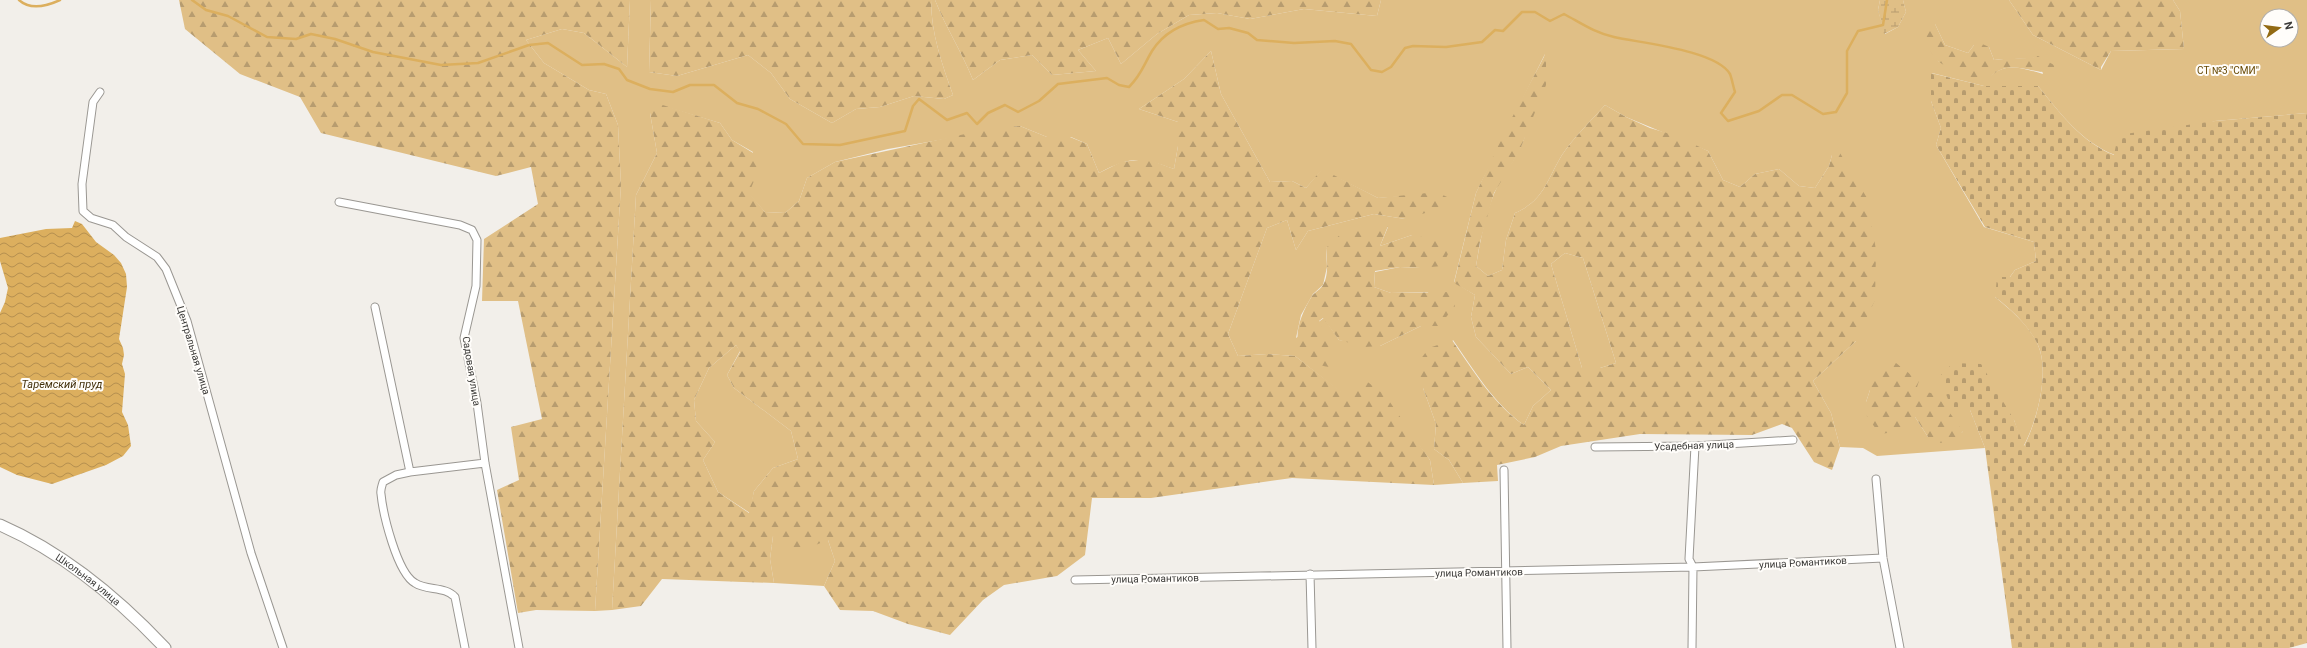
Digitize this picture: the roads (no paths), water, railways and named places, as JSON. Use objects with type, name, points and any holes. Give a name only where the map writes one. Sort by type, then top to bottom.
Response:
[{"type":"main road","name":"Школьная улица","points":[[0,525],[35,542],[84,573],[109,594],[165,648]]},
{"type":"street","name":"Центральная улица","points":[[100,92],[93,102],[82,184],[83,211],[91,218],[113,225],[126,238],[157,256],[166,269],[187,321],[251,553],[283,648]]},
{"type":"street","name":"Садовая улица","points":[[339,202],[460,225],[472,230],[477,240],[476,286],[464,338],[477,403],[485,464],[519,648]]},
{"type":"street","points":[[375,307],[410,472]]},
{"type":"street","name":"Усадебная улица","points":[[1595,447],[1695,446],[1793,440]]},
{"type":"street","points":[[1692,648],[1693,567],[1689,559],[1695,446]]},
{"type":"street","points":[[465,648],[455,597],[450,592],[422,586],[409,579],[400,562],[390,534],[380,493],[383,482],[410,472],[485,464]]},
{"type":"street","points":[[1504,470],[1507,648]]},
{"type":"street","points":[[1876,479],[1883,558],[1900,648]]},
{"type":"street","name":"улица Романтиков","points":[[1075,580],[1693,567],[1883,558]]},
{"type":"street","points":[[1310,574],[1312,648]]},
{"type":"water","name":"Таремский пруд","points":[[75,221],[82,224],[96,242],[114,255],[121,263],[126,274],[127,287],[119,339],[123,348],[124,355],[122,364],[125,374],[122,412],[128,425],[131,446],[123,456],[106,465],[52,484],[17,475],[0,467],[0,313],[5,302],[8,288],[0,261],[0,238],[46,229],[72,228]]},
{"type":"waterway","points":[[19,0],[34,6],[44,6],[60,0]]},
{"type":"waterway","points":[[192,0],[206,10],[228,16],[267,37],[296,39],[311,34],[335,39],[373,52],[441,65],[478,63],[529,45],[548,43],[582,65],[604,64],[619,69],[627,80],[650,89],[673,92],[690,85],[714,85],[737,103],[758,109],[786,124],[803,144],[840,145],[905,131],[913,106],[919,99],[947,120],[967,113],[977,124],[988,113],[1005,105],[1018,112],[1039,101],[1058,84],[1107,78],[1119,85],[1129,87],[1140,74],[1152,51],[1162,39],[1181,26],[1204,20],[1218,29],[1229,28],[1248,33],[1257,40],[1294,43],[1335,41],[1351,44],[1371,70],[1382,72],[1391,67],[1405,48],[1413,46],[1446,47],[1482,42],[1495,30],[1503,31],[1522,12],[1535,12],[1550,21],[1564,14],[1607,35],[1694,53],[1710,59],[1722,66],[1730,74],[1735,92],[1721,113],[1728,121],[1759,111],[1782,95],[1792,95],[1823,114],[1836,112],[1847,93],[1847,51],[1858,31],[1883,25],[1887,0]]},
{"type":"park label","name":"СТ №3 \"СМИ\"","points":[[2228,70]]}]
